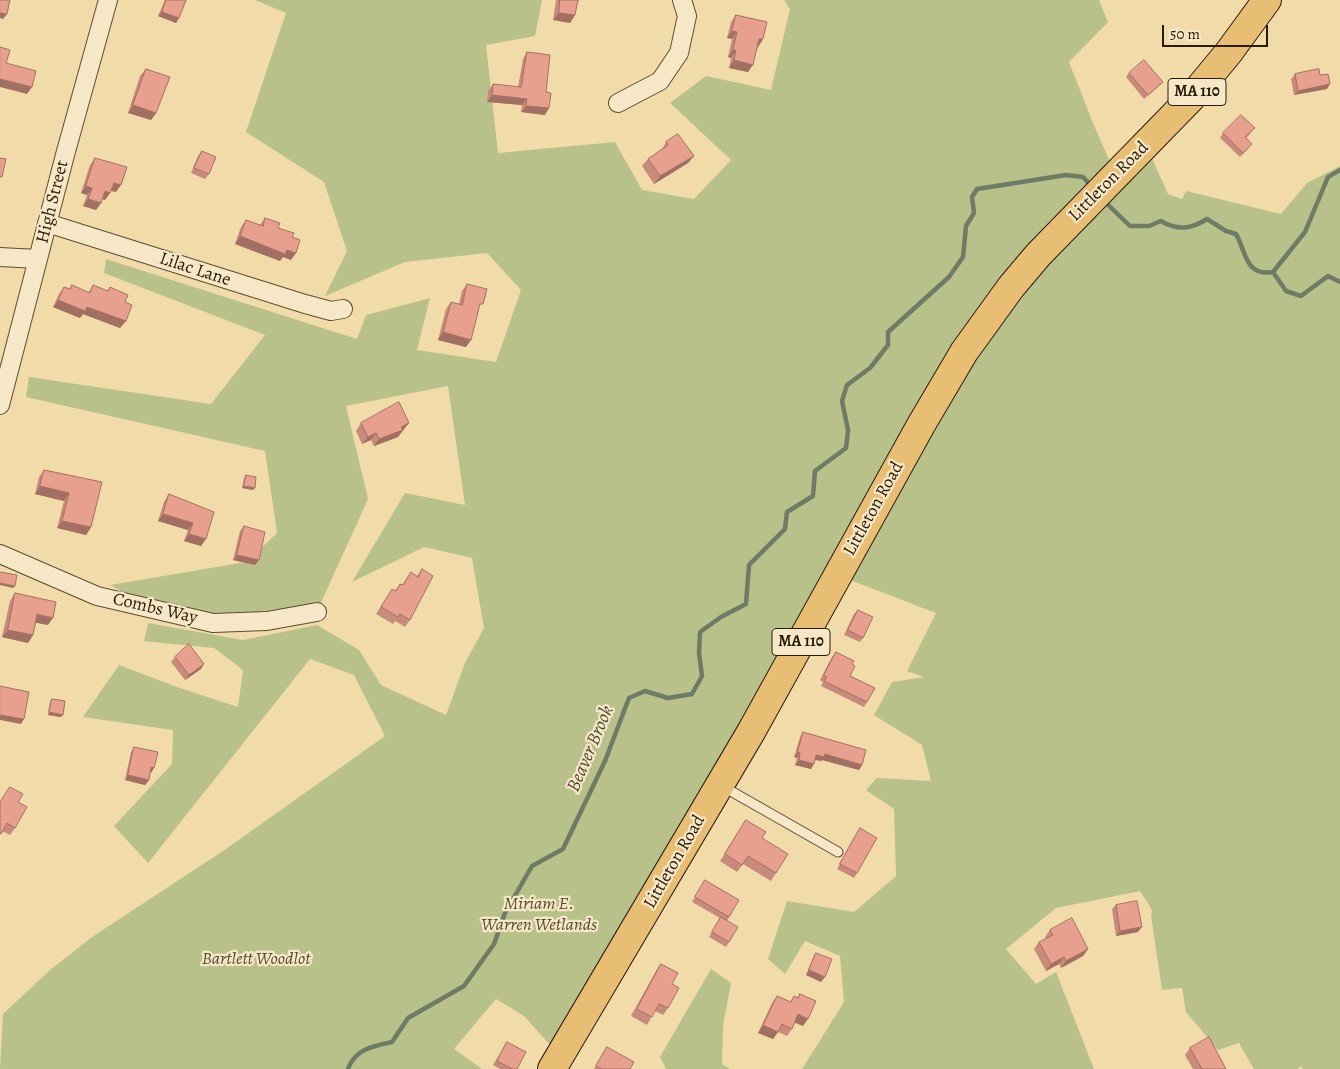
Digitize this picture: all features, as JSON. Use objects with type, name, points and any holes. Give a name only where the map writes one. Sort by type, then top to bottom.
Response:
[{"type":"main road","name":"Littleton Road","points":[[552,1069],[720,785],[964,352],[1011,287],[1065,226],[1191,98],[1229,52],[1267,0]]},
{"type":"street","name":"High Street","points":[[0,405],[108,0]]},
{"type":"street","points":[[618,104],[660,81],[679,53],[687,16],[682,0]]},
{"type":"street","name":"Lilac Lane","points":[[47,223],[305,304],[331,310],[343,309]]},
{"type":"street","points":[[0,257],[38,259]]},
{"type":"street","name":"Combs Way","points":[[0,554],[97,596],[213,623],[267,621],[318,612]]},
{"type":"lane","points":[[720,785],[838,852]]},
{"type":"green space","points":[[255,0],[542,0],[535,36],[486,45],[498,153],[615,142],[642,190],[694,199],[731,160],[670,103],[706,76],[771,90],[790,9],[784,0],[1099,0],[1108,22],[1069,62],[1116,175],[1038,255],[551,1046],[524,1016],[496,999],[454,1049],[482,1069],[0,1069],[3,1014],[50,970],[92,937],[226,849],[385,736],[354,675],[310,659],[148,863],[114,826],[172,764],[173,730],[83,717],[119,665],[238,707],[243,670],[214,648],[144,641],[148,623],[243,640],[317,625],[359,650],[381,685],[446,715],[465,663],[484,628],[472,558],[424,547],[352,582],[405,493],[465,505],[448,386],[346,406],[368,499],[319,607],[267,621],[148,606],[110,585],[246,562],[277,533],[265,451],[26,397],[29,377],[211,404],[265,335],[104,273],[106,259],[357,339],[366,315],[430,298],[417,350],[496,362],[521,290],[487,253],[405,262],[325,296],[347,251],[324,182],[246,132],[286,13]]},
{"type":"green space","points":[[1151,156],[1168,194],[1182,199],[1186,191],[1281,214],[1307,183],[1340,166],[1340,1069],[1303,1069],[1301,1066],[1298,1069],[1254,1069],[1239,1043],[1218,1050],[1186,1012],[1182,988],[1162,990],[1151,915],[1152,910],[1140,891],[1056,908],[1006,949],[1036,984],[1056,972],[1094,1069],[802,1069],[844,1002],[840,956],[805,941],[785,974],[768,959],[787,901],[854,912],[896,876],[894,809],[866,790],[877,778],[931,781],[922,745],[874,715],[892,682],[924,677],[907,671],[936,613],[850,580],[975,360],[1045,266]]},
{"type":"green space","points":[[711,969],[731,983],[723,1026],[722,1064],[730,1069],[666,1069],[660,1057]]},
{"type":"building","points":[[0,0],[10,0],[7,14],[0,13]]},
{"type":"building","points":[[166,0],[186,0],[179,18],[162,12]]},
{"type":"building","points":[[560,0],[578,0],[575,15],[559,13]]},
{"type":"building","points":[[736,15],[767,22],[763,39],[759,39],[753,65],[734,60],[736,50],[733,50],[737,32],[732,31]]},
{"type":"building","points":[[0,47],[10,50],[6,63],[36,71],[32,87],[0,79]]},
{"type":"building","points":[[527,52],[550,55],[546,92],[551,93],[549,108],[526,106],[527,99],[492,95],[493,84],[521,87]]},
{"type":"building","points":[[1144,60],[1163,82],[1148,95],[1129,73]]},
{"type":"building","points":[[146,69],[170,77],[156,113],[133,105]]},
{"type":"building","points":[[1319,69],[1320,75],[1328,74],[1330,84],[1298,91],[1295,74]]},
{"type":"building","points":[[1241,115],[1255,128],[1245,137],[1252,144],[1243,153],[1223,133]]},
{"type":"building","points":[[678,134],[694,156],[660,176],[648,159],[668,145],[666,142]]},
{"type":"building","points":[[202,151],[216,157],[209,174],[194,168]]},
{"type":"building","points":[[0,158],[6,159],[2,177],[0,177]]},
{"type":"building","points":[[95,158],[127,167],[121,185],[114,183],[110,193],[105,191],[101,203],[88,199],[92,188],[86,186]]},
{"type":"building","points":[[265,218],[280,223],[278,228],[294,233],[292,237],[300,240],[296,253],[287,250],[285,254],[240,236],[246,220],[263,226]]},
{"type":"building","points":[[467,284],[487,289],[483,304],[480,304],[471,340],[443,332],[451,302],[462,305]]},
{"type":"building","points":[[72,285],[90,293],[93,285],[108,291],[110,287],[128,295],[125,302],[132,305],[126,321],[87,307],[85,311],[58,300],[64,287],[70,289]]},
{"type":"building","points":[[399,402],[409,423],[401,427],[403,430],[379,439],[376,433],[368,437],[361,423]]},
{"type":"building","points":[[44,470],[102,482],[91,527],[62,521],[69,493],[40,486]]},
{"type":"building","points":[[246,475],[256,477],[255,488],[244,486]]},
{"type":"building","points":[[169,494],[214,512],[206,539],[189,534],[193,523],[163,514]]},
{"type":"building","points":[[244,526],[265,532],[259,560],[237,555]]},
{"type":"building","points":[[422,569],[433,576],[410,620],[400,614],[398,617],[381,607],[392,589],[396,591],[400,584],[403,585],[411,572],[418,577]]},
{"type":"building","points":[[0,572],[17,575],[15,586],[0,583]]},
{"type":"building","points":[[15,593],[56,602],[53,618],[37,614],[33,635],[8,630]]},
{"type":"building","points":[[858,610],[873,617],[863,638],[848,630]]},
{"type":"building","points":[[189,644],[204,664],[189,675],[175,657]]},
{"type":"building","points":[[836,652],[854,661],[852,664],[855,666],[850,676],[875,688],[867,702],[824,681],[827,677],[824,675]]},
{"type":"building","points":[[0,686],[29,692],[24,719],[0,715]]},
{"type":"building","points":[[52,699],[65,701],[63,715],[49,712]]},
{"type":"building","points":[[803,732],[866,750],[862,765],[825,754],[824,757],[816,755],[814,764],[799,760],[800,753],[798,752]]},
{"type":"building","points":[[134,747],[158,752],[154,768],[151,767],[149,780],[128,775]]},
{"type":"building","points":[[10,787],[23,794],[18,802],[27,807],[15,828],[7,823],[1,834],[0,802]]},
{"type":"building","points":[[746,820],[766,832],[762,838],[788,854],[776,873],[748,856],[742,865],[725,854]]},
{"type":"building","points":[[860,828],[877,838],[857,873],[840,864]]},
{"type":"building","points":[[705,880],[739,900],[729,917],[695,897]]},
{"type":"building","points":[[1137,901],[1142,927],[1120,931],[1116,905]]},
{"type":"building","points":[[721,917],[738,927],[729,942],[712,932]]},
{"type":"building","points":[[1072,918],[1088,949],[1066,961],[1064,957],[1051,964],[1039,942],[1053,935],[1050,930]]},
{"type":"building","points":[[816,953],[832,959],[825,977],[809,970]]},
{"type":"building","points":[[661,964],[678,973],[672,984],[679,988],[668,1008],[659,1004],[652,1017],[637,1009]]},
{"type":"building","points":[[800,994],[816,1001],[808,1019],[798,1014],[792,1029],[782,1024],[778,1032],[763,1025],[777,996],[791,1002],[794,996],[798,998]]},
{"type":"building","points":[[1209,1037],[1226,1069],[1202,1069],[1190,1048]]},
{"type":"building","points":[[507,1042],[526,1052],[517,1069],[512,1069],[497,1061]]},
{"type":"building","points":[[607,1047],[634,1062],[630,1069],[602,1069],[596,1066]]},
{"type":"waterway","name":"Beaver Brook","points":[[1103,200],[1130,226],[1149,226],[1161,221],[1184,228],[1207,219],[1226,231],[1236,234],[1252,267],[1257,271],[1273,272],[1305,232],[1328,177],[1340,170]]},
{"type":"waterway","name":"Beaver Brook","points":[[348,1069],[351,1062],[360,1053],[372,1047],[392,1042],[408,1018],[464,986],[494,944],[505,913],[532,866],[563,849],[605,761],[629,698],[645,691],[668,698],[692,694],[702,676],[699,653],[700,632],[721,617],[746,604],[749,565],[785,529],[787,512],[813,496],[815,471],[846,448],[848,430],[842,401],[847,385],[870,368],[888,345],[888,332],[949,277],[963,257],[966,226],[974,213],[972,197],[977,189],[1066,175],[1083,177],[1091,186]]},
{"type":"waterway","points":[[1273,272],[1286,291],[1301,296],[1328,276],[1340,282]]},
{"type":"park label","name":"Miriam E. Warren Wetlands","points":[[539,915]]},
{"type":"park label","name":"Bartlett Woodlot","points":[[256,960]]}]
